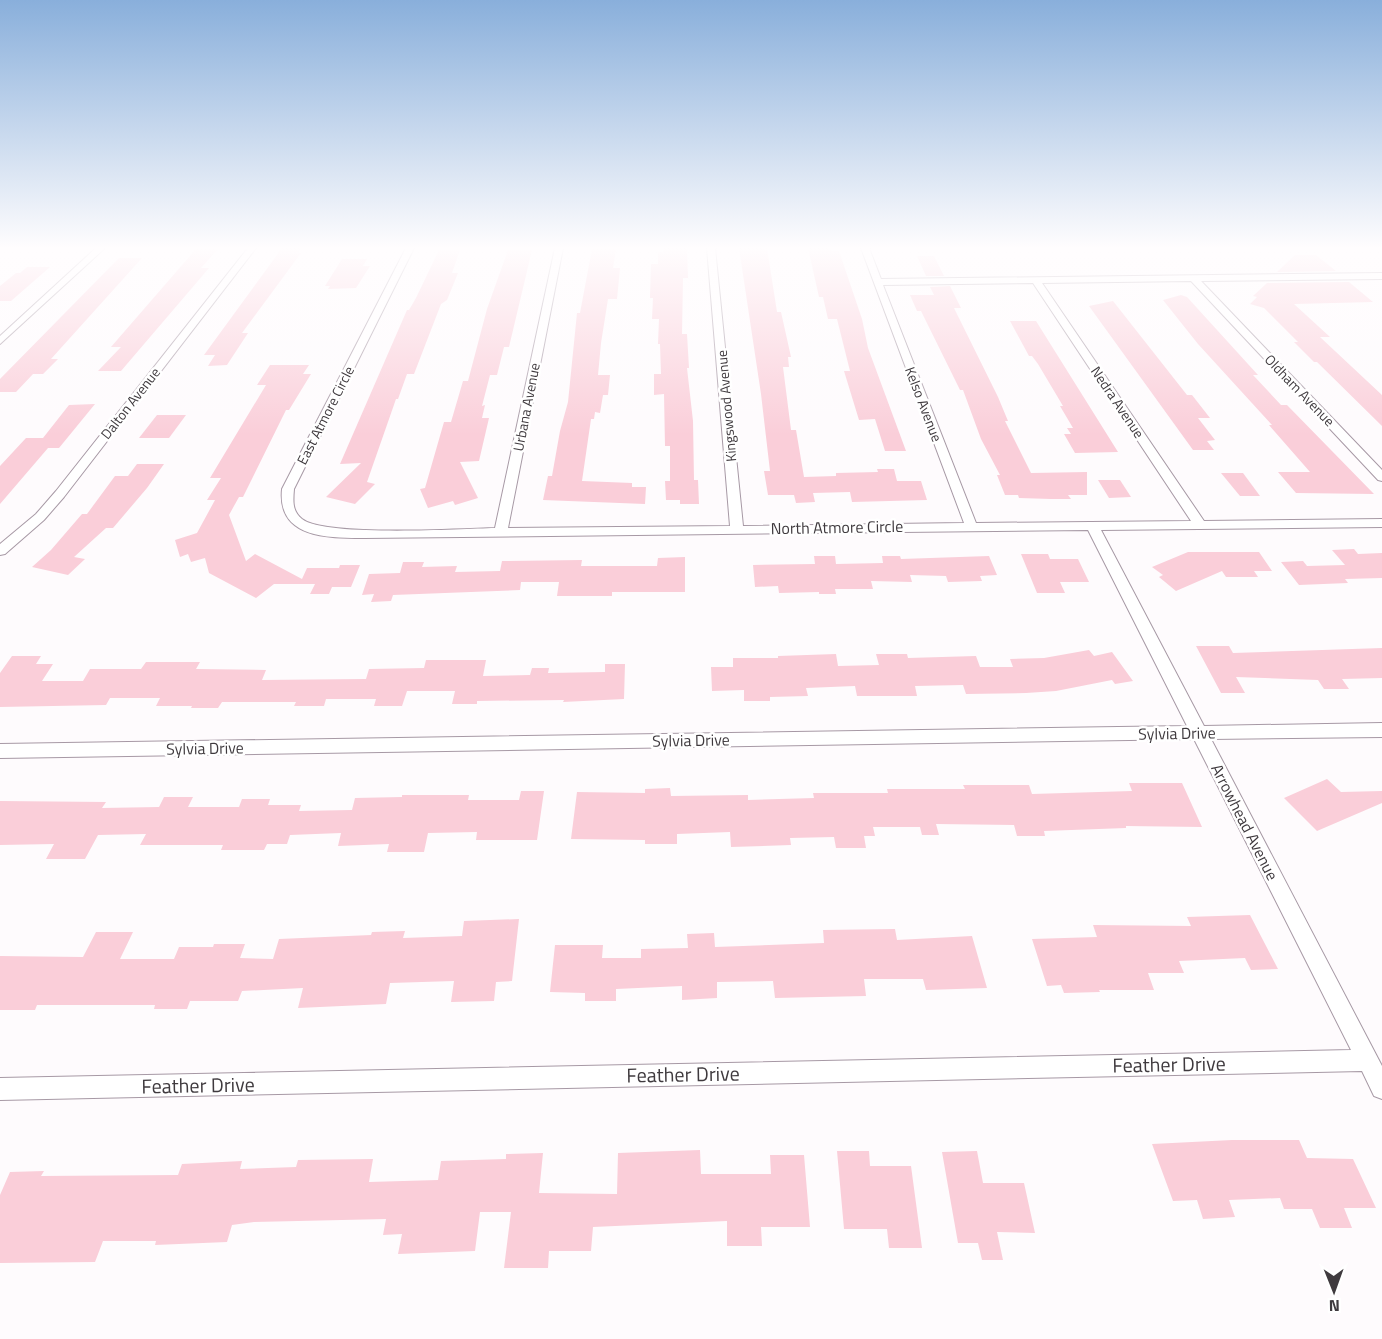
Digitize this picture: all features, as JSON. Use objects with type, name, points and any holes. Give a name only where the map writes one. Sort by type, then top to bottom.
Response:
[{"type":"street","points":[[0,341],[33,310]]},
{"type":"street","name":"Dalton Avenue","points":[[0,551],[40,517],[60,494],[203,310]]},
{"type":"street","name":"East Atmore Circle","points":[[295,519],[286,505],[288,489],[378,310]]},
{"type":"street","name":"Urbana Avenue","points":[[501,531],[546,310]]},
{"type":"street","name":"Kingswood Avenue","points":[[717,310],[737,528]]},
{"type":"street","name":"Kelso Avenue","points":[[889,310],[971,526]]},
{"type":"street","name":"Nedra Avenue","points":[[1056,310],[1200,524]]},
{"type":"street","name":"Oldham Avenue","points":[[1224,310],[1382,477]]},
{"type":"street","name":"North Atmore Circle","points":[[295,519],[312,529],[336,534],[1382,523]]},
{"type":"street","name":"Arrowhead Avenue","points":[[1092,525],[1382,1088]]},
{"type":"street","name":"Sylvia Drive","points":[[0,751],[1382,730]]},
{"type":"street","name":"Feather Drive","points":[[0,1089],[1367,1060]]},
{"type":"building","points":[[67,310],[95,310],[51,359],[58,359],[43,374],[33,374],[16,392],[0,392],[0,379]]},
{"type":"building","points":[[143,310],[173,310],[121,371],[98,371],[121,347],[111,347]]},
{"type":"building","points":[[236,310],[259,310],[242,333],[248,333],[227,365],[208,366],[215,355],[204,355]]},
{"type":"building","points":[[407,310],[438,310],[414,374],[407,374],[398,399],[396,399],[367,482],[375,484],[355,504],[326,497],[361,463],[340,464]]},
{"type":"building","points":[[487,310],[518,310],[509,347],[504,347],[497,375],[490,375],[482,406],[485,405],[482,418],[489,418],[479,461],[460,462],[478,498],[455,505],[453,501],[428,508],[420,489],[425,488],[444,422],[451,422],[463,381],[468,381]]},
{"type":"building","points":[[580,310],[606,310],[598,375],[610,375],[608,395],[603,395],[600,413],[595,412],[594,419],[591,419],[582,481],[632,483],[632,487],[646,487],[645,504],[543,500],[548,476],[552,476],[568,402],[577,313]]},
{"type":"building","points":[[652,310],[682,310],[682,334],[687,334],[689,368],[687,368],[693,421],[694,480],[698,480],[699,504],[680,504],[680,500],[666,500],[665,481],[670,481],[670,446],[665,446],[664,394],[654,395],[654,374],[661,374],[660,344],[658,344],[659,319],[652,319]]},
{"type":"building","points":[[748,310],[777,310],[781,312],[791,357],[788,357],[789,367],[783,367],[791,430],[796,430],[804,477],[836,476],[836,473],[878,472],[877,469],[894,469],[897,481],[921,481],[927,500],[852,502],[850,492],[813,493],[815,502],[796,503],[794,495],[768,495],[764,471],[770,471]]},
{"type":"building","points":[[826,310],[859,310],[868,348],[906,451],[885,451],[875,419],[859,420],[844,371],[850,371],[837,319],[828,319]]},
{"type":"building","points":[[955,310],[998,397],[1008,421],[1005,421],[1031,473],[1087,472],[1087,495],[1068,495],[1071,499],[1051,499],[1005,495],[997,475],[1000,475],[981,439],[963,390],[960,390],[921,311],[917,311]]},
{"type":"building","points":[[1092,310],[1120,310],[1187,395],[1192,395],[1210,418],[1198,418],[1215,440],[1207,441],[1214,450],[1193,450]]},
{"type":"building","points":[[1171,310],[1199,310],[1258,375],[1253,375],[1281,405],[1287,405],[1374,494],[1296,493],[1278,472],[1310,472],[1269,425],[1272,425],[1198,344]]},
{"type":"building","points":[[1266,310],[1301,310],[1330,337],[1320,337],[1382,395],[1382,426],[1294,342],[1298,342]]},
{"type":"building","points":[[1010,321],[1036,321],[1118,452],[1075,453],[1064,434],[1071,434],[1067,428],[1073,428],[1060,406],[1063,406],[1038,364],[1032,356],[1029,356]]},
{"type":"building","points":[[270,365],[309,365],[303,374],[311,374],[289,410],[286,410],[243,497],[239,497],[229,515],[246,561],[255,554],[302,579],[307,568],[339,568],[340,565],[360,565],[351,587],[332,587],[329,594],[310,594],[315,584],[274,584],[256,598],[209,573],[205,558],[191,562],[188,554],[180,557],[175,540],[197,533],[215,500],[207,500],[221,478],[210,478],[266,385],[257,385]]},
{"type":"building","points":[[95,404],[59,448],[48,448],[0,504],[0,466],[26,438],[43,438],[69,405]]},
{"type":"building","points":[[157,415],[186,415],[169,438],[139,438]]},
{"type":"building","points":[[137,464],[164,464],[113,528],[106,528],[74,557],[85,559],[68,575],[32,567],[51,550],[82,514],[87,514],[115,476],[128,476]]},
{"type":"building","points":[[1221,473],[1243,473],[1260,496],[1240,496]]},
{"type":"building","points":[[1098,480],[1120,480],[1131,497],[1109,498]]},
{"type":"building","points":[[1354,549],[1358,554],[1382,553],[1382,578],[1345,579],[1348,583],[1299,585],[1281,562],[1303,561],[1307,566],[1345,565],[1332,550]]},
{"type":"building","points":[[1188,552],[1259,552],[1272,571],[1254,571],[1258,577],[1226,577],[1222,571],[1176,591],[1159,577],[1163,575],[1152,567]]},
{"type":"building","points":[[1021,554],[1048,554],[1050,559],[1078,559],[1089,582],[1060,582],[1065,593],[1037,593]]},
{"type":"building","points":[[814,556],[835,556],[836,564],[883,563],[882,556],[900,556],[901,559],[989,556],[997,575],[980,576],[982,581],[948,582],[946,576],[910,575],[912,582],[871,581],[873,589],[835,589],[836,594],[779,593],[778,586],[755,587],[753,565],[815,564]]},
{"type":"building","points":[[685,557],[685,592],[612,592],[612,596],[557,596],[559,582],[521,582],[520,590],[393,595],[391,601],[371,602],[374,594],[362,595],[369,574],[400,573],[403,562],[424,562],[422,567],[457,566],[455,572],[500,571],[502,561],[582,560],[581,566],[657,566],[658,558]]},
{"type":"building","points":[[1196,646],[1229,646],[1233,653],[1382,648],[1382,678],[1342,679],[1349,689],[1324,689],[1318,680],[1236,677],[1245,693],[1221,693]]},
{"type":"building","points":[[1089,650],[1094,656],[1112,652],[1133,681],[1115,684],[1112,680],[1056,691],[1026,693],[966,694],[963,685],[915,686],[917,696],[857,696],[855,686],[806,688],[808,696],[770,697],[770,701],[744,701],[744,690],[712,691],[711,667],[733,667],[733,658],[836,654],[838,666],[879,665],[876,654],[907,654],[908,658],[976,656],[980,667],[1013,667],[1010,659],[1044,658]]},
{"type":"building","points":[[12,656],[41,656],[36,664],[53,664],[42,681],[83,681],[90,669],[141,669],[146,662],[200,662],[196,669],[266,670],[262,680],[366,679],[369,669],[424,668],[426,660],[486,660],[483,676],[530,675],[532,668],[549,668],[548,673],[605,672],[605,664],[625,664],[624,699],[563,702],[564,700],[477,701],[477,704],[452,704],[455,691],[407,691],[402,706],[374,706],[376,699],[326,699],[324,706],[294,706],[296,702],[222,702],[218,708],[191,708],[192,706],[156,706],[160,698],[110,698],[106,705],[0,707],[0,673]]},
{"type":"building","points":[[1327,779],[1341,792],[1382,791],[1382,803],[1317,831],[1284,798]]},
{"type":"building","points":[[1129,783],[1182,783],[1202,827],[1126,826],[1126,828],[1044,831],[1045,836],[1017,836],[1014,825],[936,824],[939,835],[922,835],[920,827],[873,827],[875,836],[864,836],[866,848],[836,848],[834,837],[790,838],[791,845],[731,847],[730,832],[677,834],[677,844],[645,844],[645,840],[571,839],[577,792],[645,793],[645,789],[670,788],[671,796],[748,795],[748,800],[814,798],[813,793],[888,793],[887,789],[965,789],[963,785],[1029,785],[1032,794],[1132,791]]},
{"type":"building","points":[[521,791],[544,791],[537,840],[476,840],[477,832],[428,833],[424,852],[387,852],[389,844],[338,846],[341,833],[290,835],[287,844],[267,844],[264,850],[221,850],[223,845],[140,845],[146,834],[98,835],[85,859],[46,859],[54,844],[0,845],[0,801],[106,802],[102,808],[159,807],[164,797],[193,797],[188,807],[239,807],[242,799],[270,799],[268,805],[301,805],[299,811],[352,810],[355,798],[469,795],[468,800],[519,800]]},
{"type":"building","points":[[1250,915],[1278,969],[1251,970],[1245,958],[1179,961],[1184,973],[1148,973],[1154,990],[1099,990],[1100,992],[1064,993],[1061,985],[1047,986],[1032,939],[1097,937],[1093,925],[1191,926],[1187,917]]},
{"type":"building","points":[[519,919],[512,981],[496,982],[494,1001],[451,1002],[454,981],[390,983],[386,1004],[298,1008],[303,988],[242,991],[238,1001],[190,1001],[187,1009],[154,1009],[155,1005],[37,1005],[35,1010],[0,1010],[0,956],[83,957],[96,932],[133,932],[120,959],[174,959],[179,947],[245,944],[240,958],[273,959],[279,939],[371,935],[372,932],[405,931],[403,938],[462,936],[464,921]]},
{"type":"building","points":[[895,929],[897,940],[972,936],[987,988],[926,990],[923,979],[864,979],[866,996],[775,998],[773,981],[717,982],[717,998],[682,1000],[682,986],[616,989],[616,1001],[585,1001],[585,993],[550,992],[555,945],[603,945],[602,958],[641,958],[641,949],[688,948],[687,934],[714,933],[715,947],[824,943],[823,930]]},
{"type":"building","points":[[1232,1140],[1299,1140],[1307,1158],[1353,1159],[1376,1208],[1344,1208],[1352,1228],[1320,1228],[1312,1209],[1284,1209],[1280,1198],[1229,1200],[1235,1217],[1203,1219],[1197,1200],[1173,1201],[1152,1144]]},
{"type":"building","points":[[700,1150],[701,1174],[771,1174],[770,1155],[804,1155],[810,1227],[761,1227],[762,1246],[727,1246],[727,1221],[593,1227],[591,1251],[549,1251],[548,1268],[504,1268],[511,1212],[480,1212],[475,1251],[398,1254],[402,1234],[383,1235],[386,1219],[254,1222],[232,1225],[227,1242],[155,1245],[156,1241],[103,1241],[95,1262],[0,1263],[0,1195],[10,1172],[44,1171],[41,1176],[178,1175],[182,1164],[242,1161],[240,1169],[296,1167],[298,1160],[373,1159],[369,1182],[438,1180],[441,1161],[506,1159],[506,1154],[543,1153],[539,1193],[617,1194],[618,1153]]},
{"type":"building","points":[[837,1151],[869,1151],[870,1166],[911,1166],[922,1248],[889,1248],[887,1229],[844,1229]]},
{"type":"building","points":[[977,1151],[983,1183],[1024,1183],[1035,1233],[997,1232],[1003,1260],[982,1260],[978,1243],[958,1243],[942,1152]]}]
